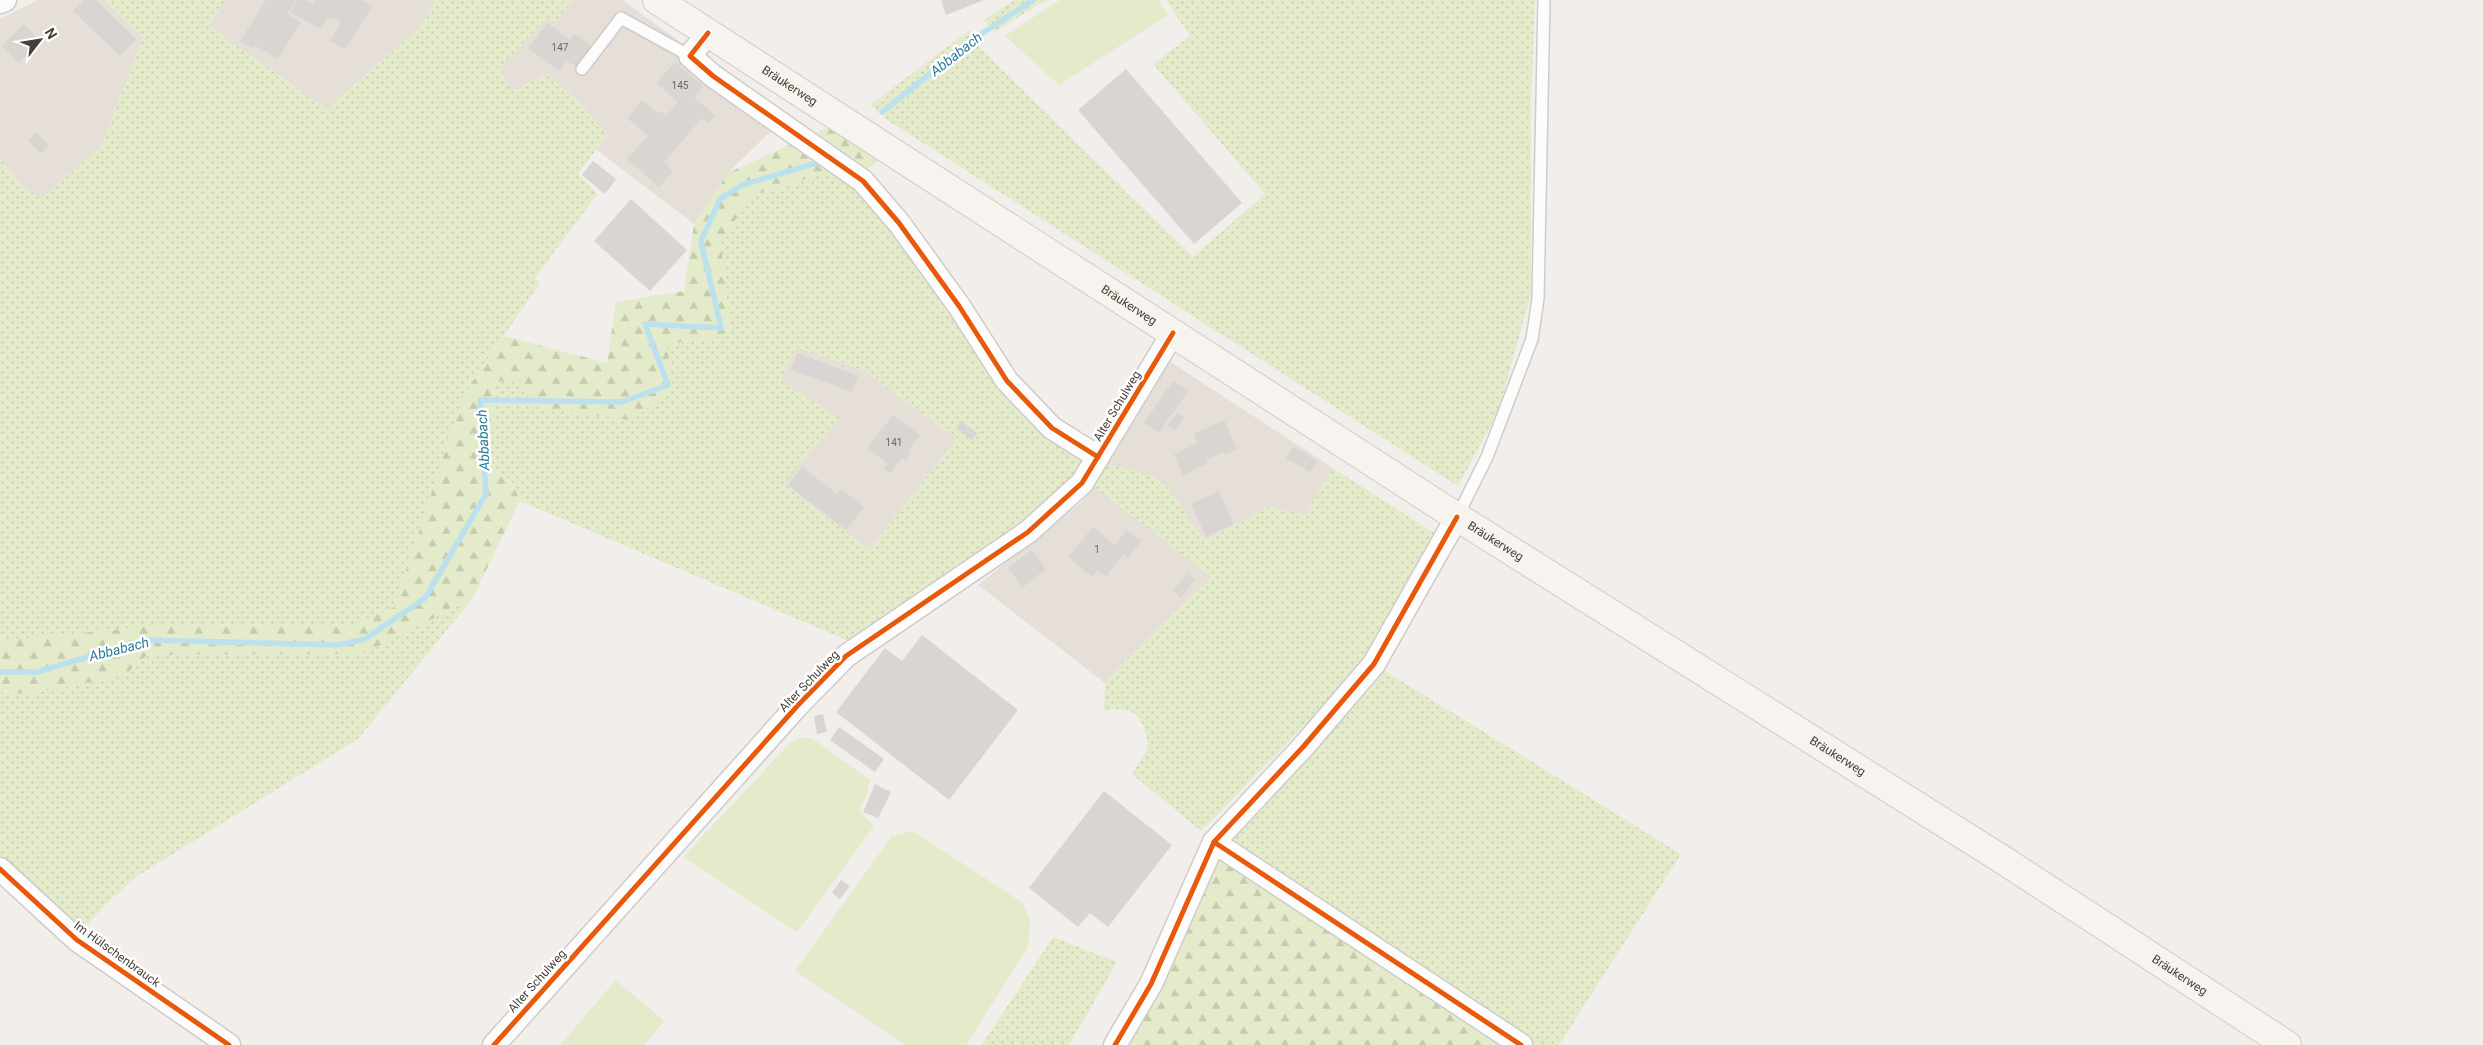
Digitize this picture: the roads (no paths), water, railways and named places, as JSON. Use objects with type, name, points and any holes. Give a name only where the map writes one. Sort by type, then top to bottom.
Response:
[{"type":"main road","name":"Bräukerweg","points":[[657,0],[1457,517],[2000,858],[2287,1045]]},
{"type":"street","points":[[0,2],[5,0]]},
{"type":"street","points":[[708,33],[690,56],[713,76],[863,181],[899,223],[959,306],[1007,381],[1052,428],[1098,457]]},
{"type":"street","name":"Alter Schulweg","points":[[494,1045],[799,704],[846,656],[1028,532],[1082,483],[1173,333]]},
{"type":"street","points":[[1115,1045],[1151,984],[1214,842],[1304,747],[1374,664],[1457,517]]},
{"type":"street","points":[[1214,842],[1521,1045]]},
{"type":"street","name":"Im Hülschenbrauck","points":[[0,868],[77,940],[229,1045]]},
{"type":"lane","points":[[1457,517],[1487,457],[1532,338],[1538,299],[1544,0]]},
{"type":"lane","points":[[582,69],[621,18],[690,56]]},
{"type":"waterway","name":"Abbabach","points":[[882,112],[975,38],[1033,0]]},
{"type":"waterway","name":"Abbabach","points":[[0,672],[37,672],[145,640],[338,645],[365,639],[425,598],[486,494],[480,400],[622,402],[668,385],[645,324],[721,328],[701,241],[720,199],[742,185],[823,161]]}]
